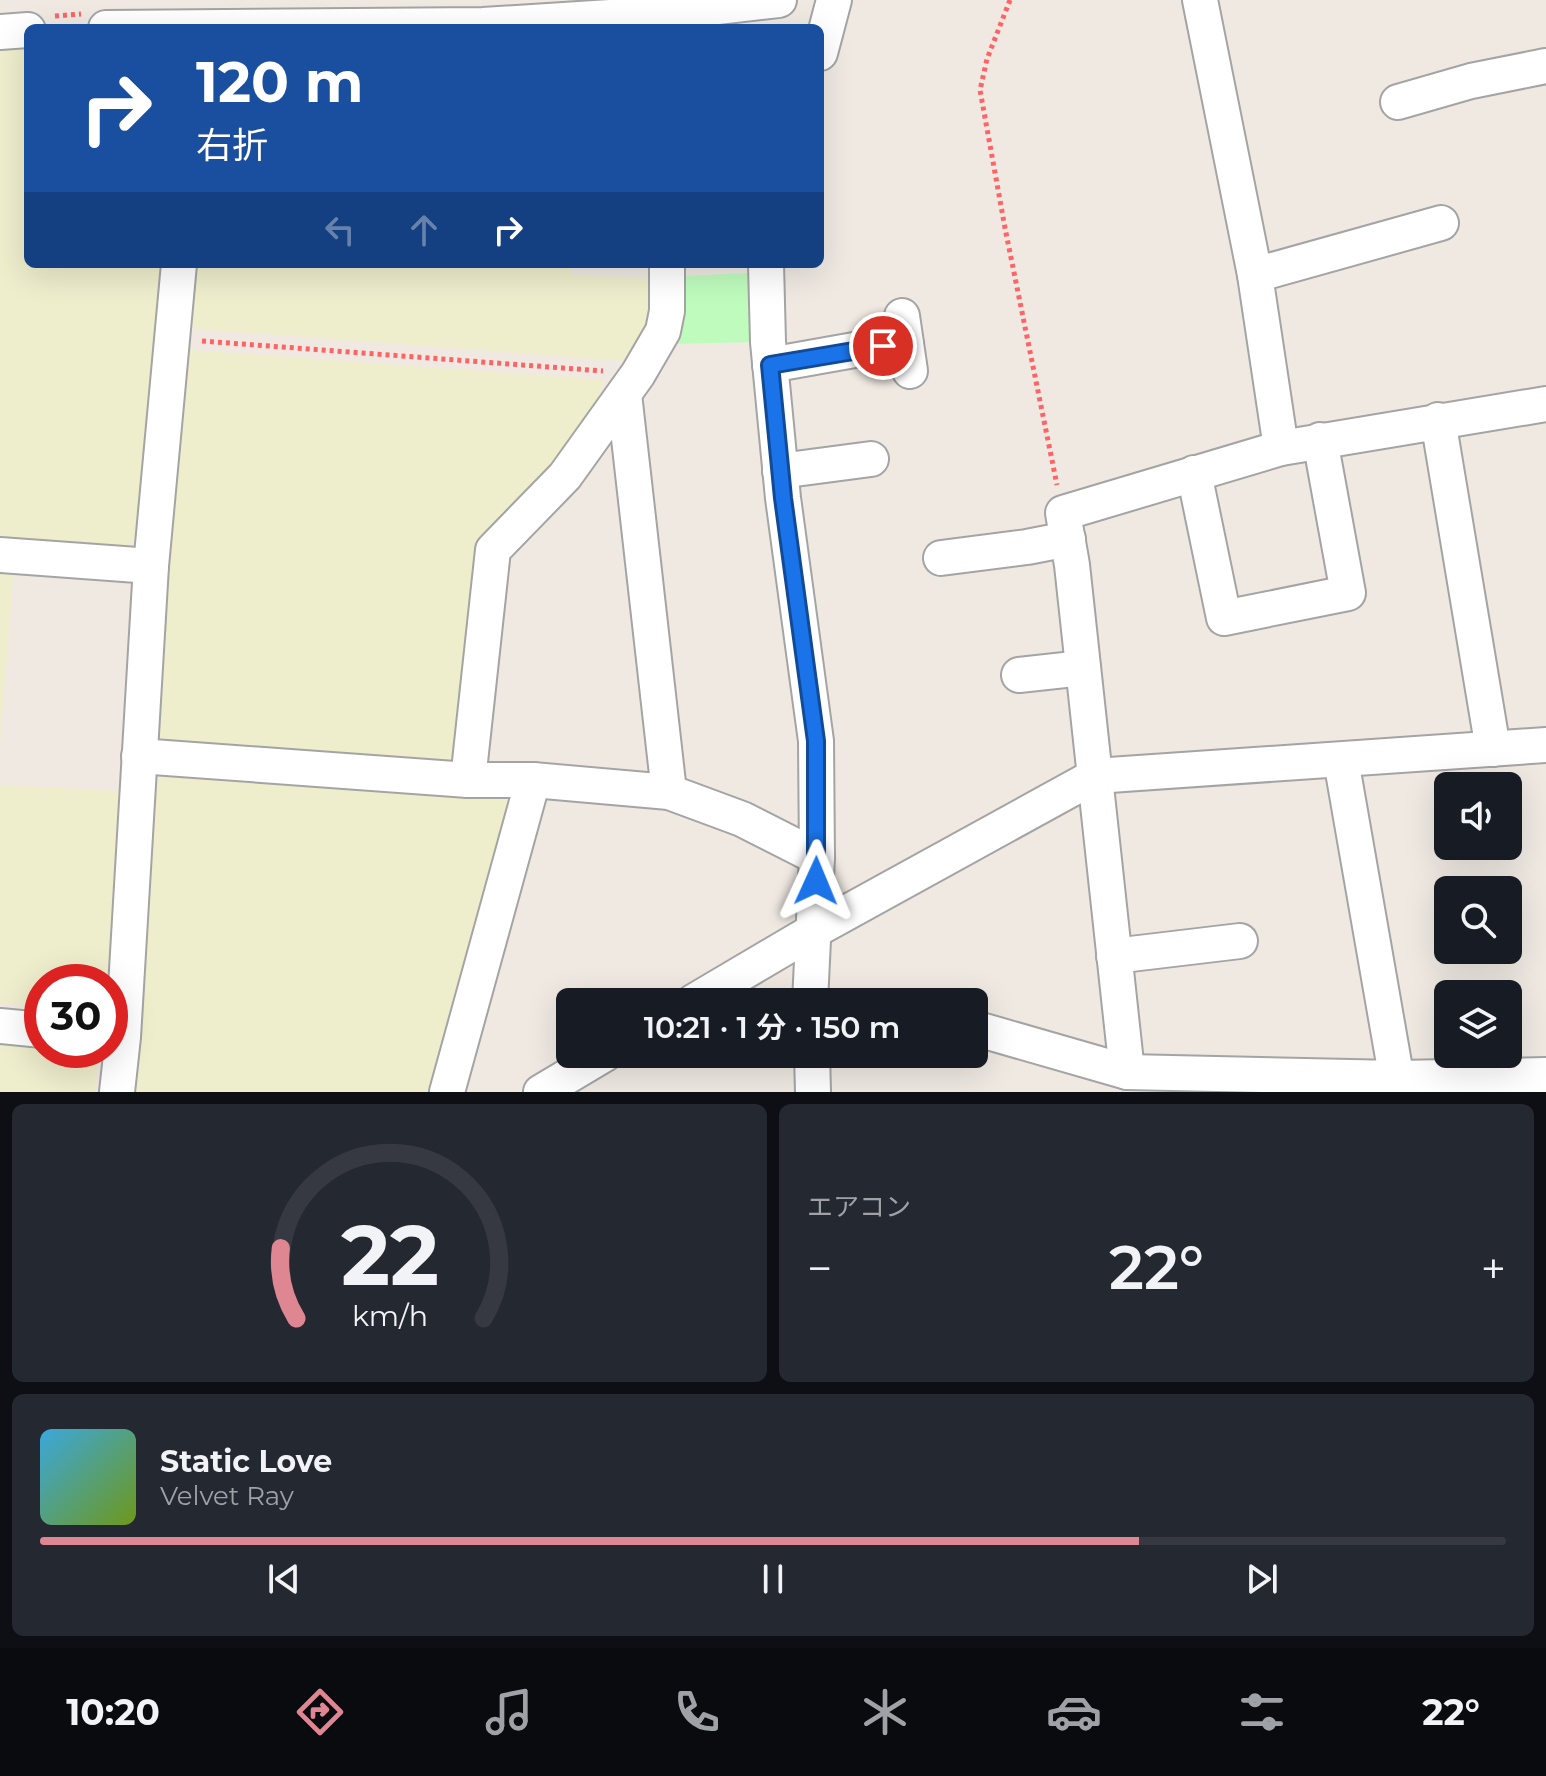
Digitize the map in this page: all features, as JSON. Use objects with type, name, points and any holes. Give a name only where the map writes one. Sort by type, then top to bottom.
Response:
[{"type":"street","points":[[499,24],[654,14],[779,0]]},
{"type":"street","points":[[824,38],[834,0]]},
{"type":"street","points":[[1200,0],[1255,275],[1281,448]]},
{"type":"street","points":[[142,24],[305,13],[468,24]]},
{"type":"street","points":[[0,32],[24,30]]},
{"type":"street","points":[[1398,102],[1440,100],[1471,81],[1546,66]]},
{"type":"street","points":[[1255,275],[1441,223]]},
{"type":"street","points":[[123,964],[151,566],[179,268]]},
{"type":"street","points":[[468,780],[493,550],[565,476],[631,384],[663,331],[671,268]]},
{"type":"street","points":[[766,268],[770,365],[780,471],[816,741],[817,857],[812,988]]},
{"type":"street","points":[[770,365],[906,344]]},
{"type":"street","points":[[631,384],[669,792]]},
{"type":"street","points":[[941,558],[1027,547],[1065,526],[1194,473],[1281,448],[1546,404]]},
{"type":"street","points":[[1438,420],[1493,749]]},
{"type":"street","points":[[1194,473],[1224,618],[1348,593],[1320,440]]},
{"type":"street","points":[[780,471],[871,459]]},
{"type":"street","points":[[1065,526],[1127,1072]]},
{"type":"street","points":[[0,555],[151,566]]},
{"type":"street","points":[[1019,675],[1083,668]]},
{"type":"street","points":[[717,988],[815,930],[1095,776],[1546,745]]},
{"type":"street","points":[[139,756],[468,780],[533,780],[669,792],[742,819],[817,857]]},
{"type":"street","points":[[1341,760],[1398,1085]]},
{"type":"street","points":[[447,1092],[533,780]]},
{"type":"street","points":[[1114,956],[1240,941]]},
{"type":"street","points":[[0,1026],[24,1028]]},
{"type":"street","points":[[988,1032],[1127,1072],[1185,1083],[1398,1085],[1546,1075]]},
{"type":"street","points":[[117,1068],[117,1092]]},
{"type":"street","points":[[541,1092],[581,1068]]},
{"type":"street","points":[[812,1068],[813,1092]]},
{"type":"path","points":[[1010,0],[987,59],[980,90],[1065,526]]},
{"type":"path","points":[[173,339],[631,384]]},
{"type":"green space","points":[[24,45],[24,268],[160,268],[136,539],[119,551],[0,541],[0,47]]},
{"type":"green space","points":[[190,268],[572,268],[571,275],[655,279],[650,330],[626,361],[196,329],[185,317]]},
{"type":"green space","points":[[751,273],[756,342],[672,344],[684,276]]},
{"type":"green space","points":[[191,350],[603,380],[599,398],[552,466],[478,541],[458,756],[442,767],[161,743],[151,732],[179,361]]},
{"type":"green space","points":[[0,566],[14,567],[0,742]]},
{"type":"green space","points":[[165,773],[505,792],[517,811],[434,1092],[123,1092],[125,1068],[128,1068],[128,1031],[148,787]]},
{"type":"green space","points":[[0,785],[123,791],[111,964],[24,964],[24,1005],[0,1003]]},
{"type":"green space","points":[[0,1030],[24,1032],[24,1068],[97,1068],[96,1092],[0,1092]]},
{"type":"route","points":[[816,881],[816,741],[783,498],[770,365],[883,346]]}]
